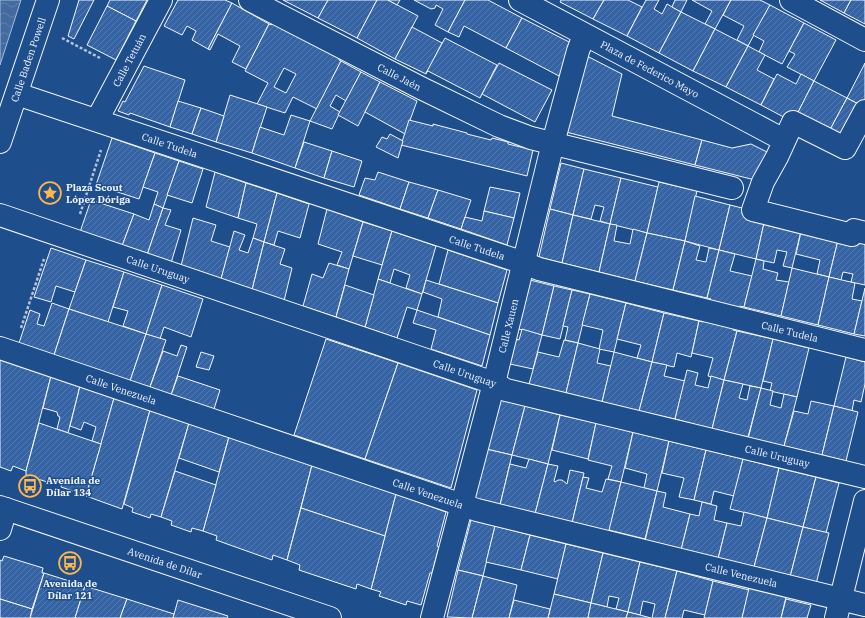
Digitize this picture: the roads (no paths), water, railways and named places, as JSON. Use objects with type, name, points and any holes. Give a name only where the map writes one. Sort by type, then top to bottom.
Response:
[{"type":"street","name":"Calle Baden Powell","points":[[0,142],[48,0]]},
{"type":"street","name":"Calle Tetuán","points":[[97,120],[161,0]]},
{"type":"street","name":"Calle Jaén","points":[[250,0],[416,86],[499,126],[532,138],[553,143]]},
{"type":"street","name":"Plaza de Federico Mayo","points":[[520,0],[780,138]]},
{"type":"street","points":[[791,0],[865,40]]},
{"type":"street","name":"Calle Xauen","points":[[432,618],[494,384],[553,143],[578,50],[584,35]]},
{"type":"street","points":[[17,94],[97,120]]},
{"type":"street","points":[[865,111],[845,148],[793,122],[777,157],[763,182],[753,210],[852,235],[854,230],[865,233]]},
{"type":"street","name":"Calle Tudela","points":[[97,120],[540,269],[865,350]]},
{"type":"street","points":[[553,143],[732,188]]},
{"type":"street","name":"Calle Uruguay","points":[[0,215],[494,384],[506,390],[865,477]]},
{"type":"street","name":"Calle Venezuela","points":[[0,348],[477,510],[838,609],[865,605]]},
{"type":"street","points":[[838,609],[865,501]]},
{"type":"street","name":"Avenida de Dílar","points":[[2,515],[293,612],[330,618]]},
{"type":"water","points":[[0,0],[21,0],[0,65]]},
{"type":"place","name":"Plaza Scout López Dóriga","points":[[50,193]]},
{"type":"place","name":"Avenida de Dílar 134","points":[[30,486]]},
{"type":"place","name":"Avenida de Dílar 121","points":[[70,563]]}]
